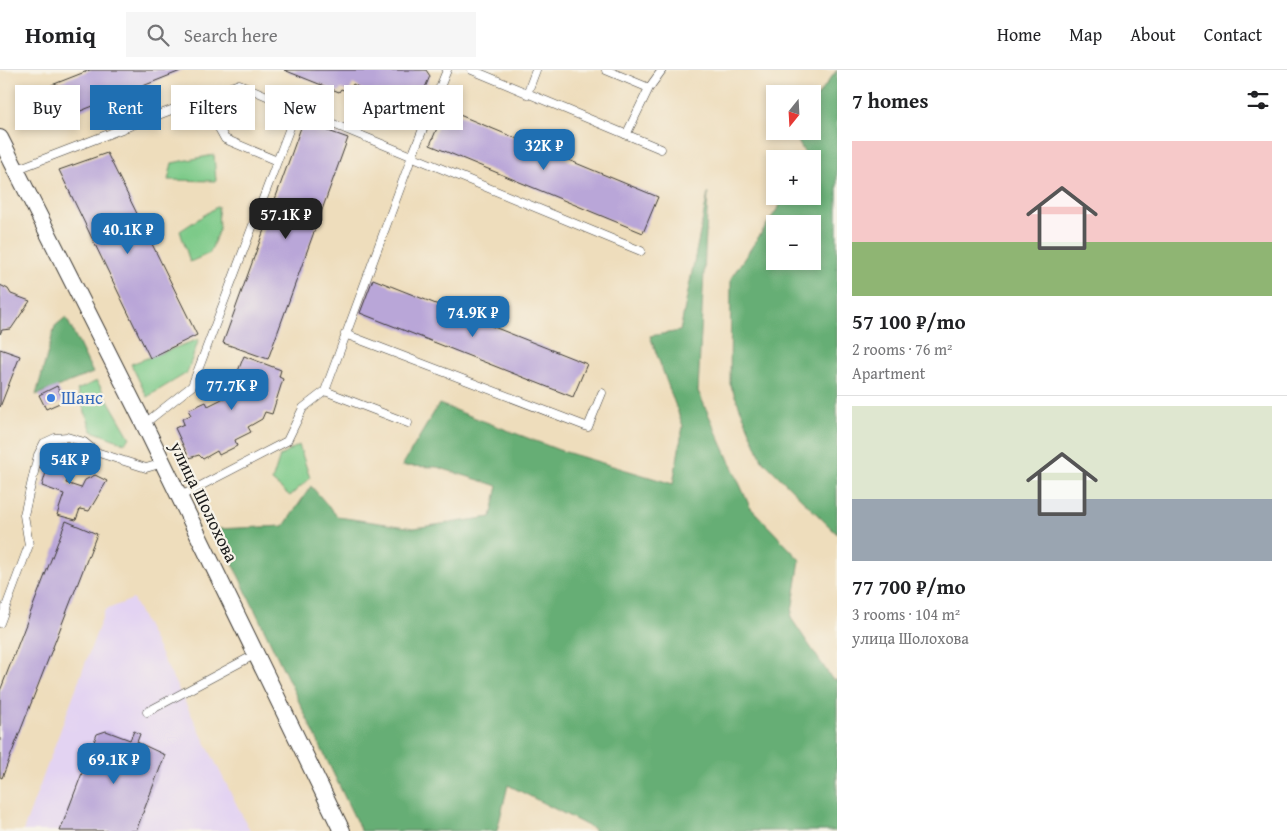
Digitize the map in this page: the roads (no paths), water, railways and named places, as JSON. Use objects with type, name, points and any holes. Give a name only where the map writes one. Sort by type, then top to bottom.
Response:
[{"type":"street","name":"улица Шолохова","points":[[0,138],[14,170],[144,424],[342,831]]},
{"type":"lane","points":[[179,497],[287,441],[303,408],[325,391],[412,156],[447,70]]},
{"type":"lane","points":[[472,70],[661,149]]},
{"type":"lane","points":[[527,94],[536,70]]},
{"type":"lane","points":[[606,70],[649,88]]},
{"type":"lane","points":[[626,135],[649,88],[662,70]]},
{"type":"lane","points":[[14,170],[171,110]]},
{"type":"lane","points":[[334,124],[642,251]]},
{"type":"lane","points":[[220,130],[225,139],[277,161]]},
{"type":"lane","points":[[144,424],[192,386],[288,130]]},
{"type":"lane","points":[[345,334],[588,427],[602,393]]},
{"type":"lane","points":[[325,391],[408,423]]},
{"type":"lane","points":[[0,623],[29,545],[24,515],[38,455],[44,443],[55,438],[67,437],[84,442],[96,452],[146,468],[162,463]]},
{"type":"lane","points":[[147,712],[256,654]]},
{"type":"place","name":"Шанс","points":[[51,398]]}]
